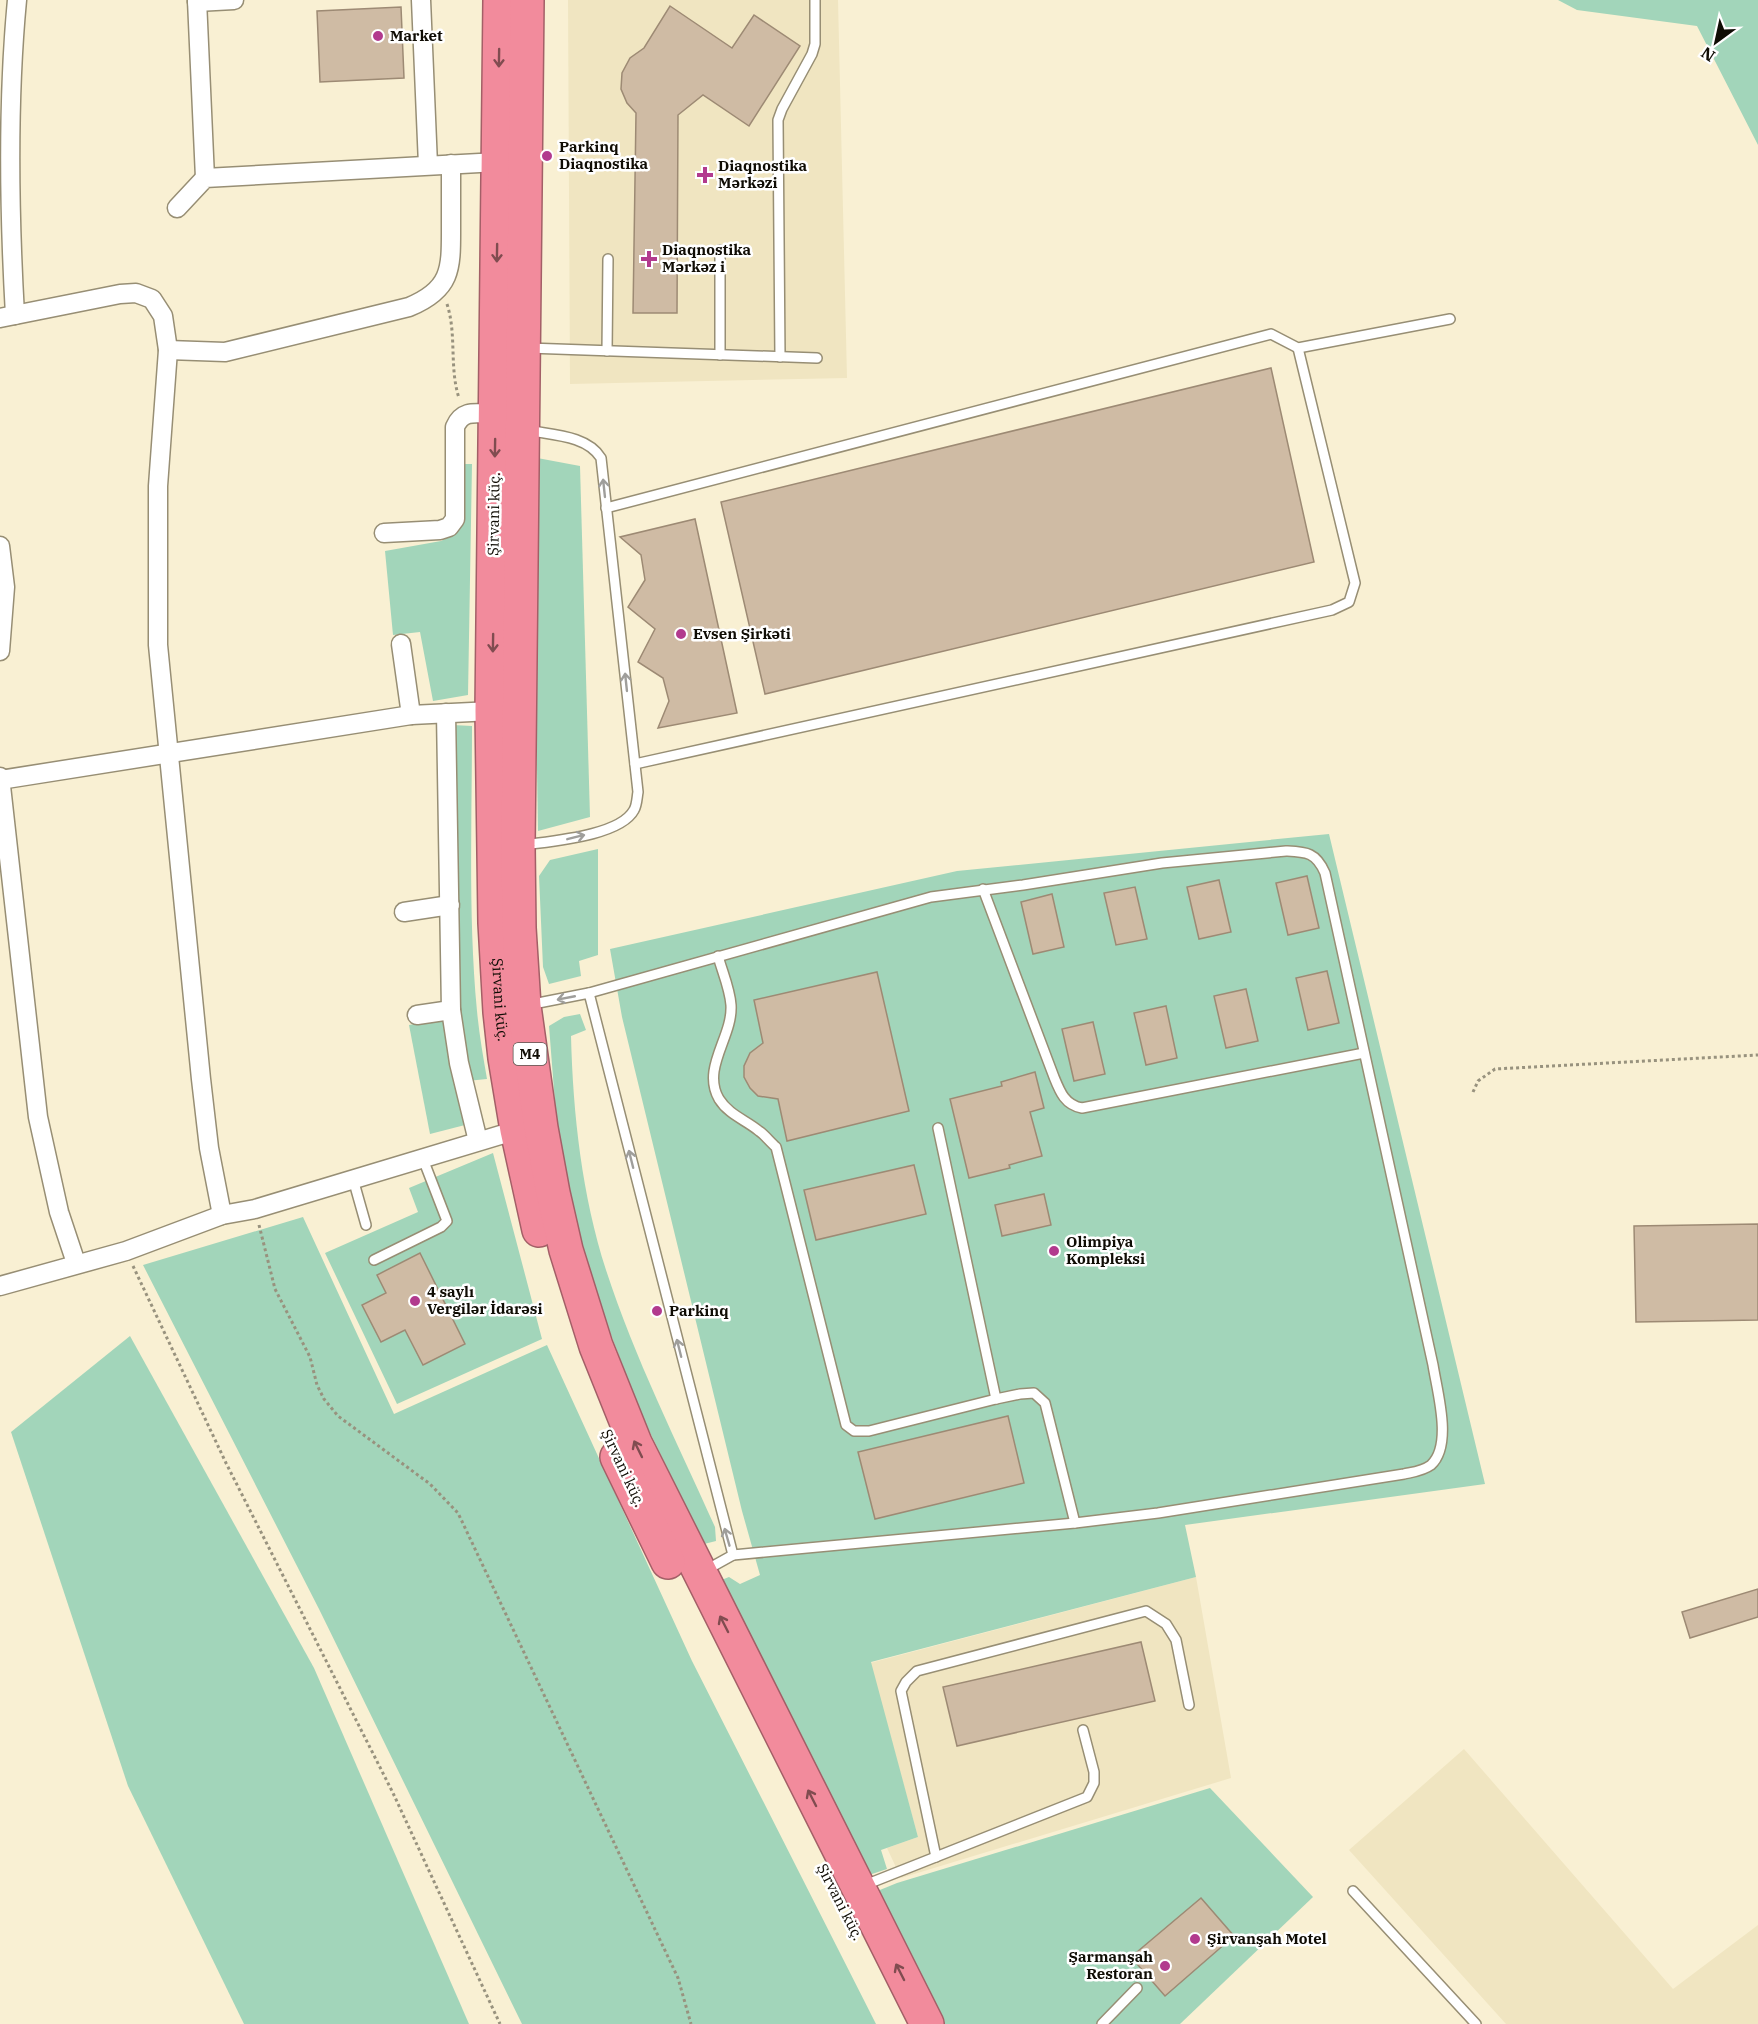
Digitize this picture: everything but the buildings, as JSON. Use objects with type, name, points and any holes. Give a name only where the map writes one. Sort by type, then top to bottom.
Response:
[{"type":"highway","name":"Şirvani küç.","points":[[500,0],[492,711],[495,923],[500,1012],[517,1130],[531,1201],[545,1256],[575,1352],[598,1414],[640,1507],[901,2024]]},
{"type":"highway","name":"M4","points":[[527,0],[522,348],[494,419],[518,846],[519,928],[524,1006],[530,1058],[553,1193],[580,1294],[620,1408],[699,1574],[927,2024]]},
{"type":"street","points":[[17,0],[10,145],[8,317],[120,294],[136,293],[152,299],[164,316],[168,350],[158,486],[158,645],[203,1102],[222,1215]]},
{"type":"street","points":[[205,178],[197,1],[234,0]]},
{"type":"street","points":[[421,0],[428,165]]},
{"type":"street","points":[[177,208],[205,178],[498,162]]},
{"type":"street","points":[[168,350],[225,352],[410,307],[428,300],[447,277],[451,260],[451,164]]},
{"type":"street","points":[[384,532],[440,531],[448,527],[455,519],[455,427],[458,419],[494,419]]},
{"type":"street","points":[[0,546],[5,586],[0,651]]},
{"type":"street","points":[[401,644],[411,715]]},
{"type":"street","points":[[76,1263],[59,1212],[38,1117],[0,779],[411,715],[492,711]]},
{"type":"street","points":[[446,713],[451,1010],[459,1063],[478,1141]]},
{"type":"street","points":[[404,912],[450,905]]},
{"type":"street","points":[[417,1015],[451,1010]]},
{"type":"street","points":[[0,1286],[76,1263],[126,1251],[222,1215],[255,1209],[517,1130]]},
{"type":"lane","points":[[780,357],[778,120],[812,54],[815,44],[815,0]]},
{"type":"lane","points":[[720,250],[720,355]]},
{"type":"lane","points":[[607,351],[608,259]]},
{"type":"lane","points":[[606,508],[1272,334],[1298,348],[1450,320]]},
{"type":"lane","points":[[522,348],[817,358]]},
{"type":"lane","points":[[635,764],[1332,610],[1349,602],[1354,583],[1298,348]]},
{"type":"lane","points":[[494,419],[580,441],[595,448],[601,458],[638,792],[634,810],[618,825],[569,838],[518,846]]},
{"type":"lane","points":[[524,1006],[590,993],[931,897],[1162,863],[1286,851],[1312,855],[1320,862],[1325,873],[1433,1365],[1444,1438],[1439,1454],[1431,1464],[1423,1469],[1404,1474],[1158,1513],[733,1556],[699,1574]]},
{"type":"lane","points":[[983,890],[1062,1097],[1073,1106],[1082,1108],[1364,1053]]},
{"type":"lane","points":[[718,956],[731,1005],[729,1028],[714,1067],[715,1086],[719,1100],[735,1117],[759,1131],[776,1147],[846,1425],[854,1431],[869,1431],[996,1399],[1034,1393],[1045,1402],[1076,1523]]},
{"type":"lane","points":[[590,993],[733,1556]]},
{"type":"lane","points":[[938,1128],[996,1399]]},
{"type":"lane","points":[[374,1260],[441,1227],[447,1221],[423,1159]]},
{"type":"lane","points":[[353,1179],[366,1225]]},
{"type":"lane","points":[[936,1857],[901,1691],[917,1671],[1146,1611],[1166,1624],[1176,1640],[1189,1705]]},
{"type":"lane","points":[[858,1888],[1087,1797],[1094,1783],[1094,1772],[1083,1730]]},
{"type":"lane","points":[[1353,1891],[1476,2024]]},
{"type":"lane","points":[[1102,2024],[1137,1988]]},
{"type":"path","points":[[439,289],[453,325],[453,372],[494,419]]},
{"type":"path","points":[[1473,1092],[1478,1081],[1495,1069],[1758,1055]]},
{"type":"path","points":[[255,1209],[275,1289],[310,1358],[317,1385],[324,1399],[338,1416],[430,1484],[458,1514],[678,1978],[691,2024]]},
{"type":"path","points":[[126,1251],[226,1463],[393,1792],[500,2024]]},
{"type":"shaded area","name":"Diaqnostika Mərkəzi","points":[[568,0],[838,0],[847,378],[570,384]]},
{"type":"shaded area","points":[[1196,1577],[1231,1778],[901,1878],[887,1848],[918,1837],[870,1663]]},
{"type":"shaded area","points":[[1464,1749],[1673,1989],[1758,1925],[1758,2024],[1506,2024],[1349,1850]]},
{"type":"green space","points":[[1558,0],[1758,0],[1758,145],[1697,26],[1577,10]]},
{"type":"green space","points":[[532,457],[580,466],[590,817],[538,831]]},
{"type":"green space","points":[[459,464],[472,464],[468,695],[433,701],[420,632],[393,635],[385,551],[441,541],[454,535],[458,525]]},
{"type":"green space","points":[[453,725],[472,726],[472,940],[478,1019],[487,1079],[467,1081],[458,1018]]},
{"type":"green space","name":"Olimpiya Kompleksi","points":[[1329,834],[1485,1484],[1185,1525],[1196,1577],[871,1662],[918,1837],[881,1850],[887,1869],[869,1875],[719,1581],[729,1577],[740,1584],[760,1575],[742,1511],[622,1017],[610,949],[957,871]]},
{"type":"green space","points":[[598,849],[598,955],[579,961],[581,976],[549,984],[543,967],[539,876],[550,860]]},
{"type":"green space","points":[[580,1014],[586,1030],[571,1036],[572,1066],[580,1154],[591,1213],[606,1270],[630,1336],[715,1527],[716,1541],[704,1544],[641,1414],[585,1266],[559,1154],[549,1026],[564,1017]]},
{"type":"green space","points":[[446,1018],[465,1125],[430,1134],[409,1025]]},
{"type":"green space","points":[[493,1153],[542,1339],[397,1404],[325,1253],[418,1212],[409,1188]]},
{"type":"green space","points":[[303,1217],[394,1414],[547,1345],[692,1661],[876,2024],[522,2024],[319,1609],[143,1265]]},
{"type":"green space","points":[[130,1336],[314,1668],[469,2024],[244,2024],[128,1786],[11,1432]]},
{"type":"green space","points":[[1210,1788],[1313,1897],[1180,2024],[940,2024],[875,1892],[897,1883]]},
{"type":"place","name":"Market","points":[[378,36]]},
{"type":"place","name":"Parkinq Diaqnostika","points":[[547,156]]},
{"type":"place","name":"Diaqnostika Mərkəzi","points":[[705,175]]},
{"type":"place","name":"Diaqnostika Mərkəz i","points":[[649,259]]},
{"type":"place","name":"Evsen Şirkəti","points":[[681,634]]},
{"type":"place","name":"Olimpiya Kompleksi","points":[[1054,1251]]},
{"type":"place","name":"4 saylı Vergilər İdarəsi","points":[[415,1301]]},
{"type":"place","name":"Parkinq","points":[[657,1311]]},
{"type":"place","name":"Şirvanşah Motel","points":[[1195,1939]]},
{"type":"place","name":"Şarmanşah Restoran","points":[[1165,1966]]}]
